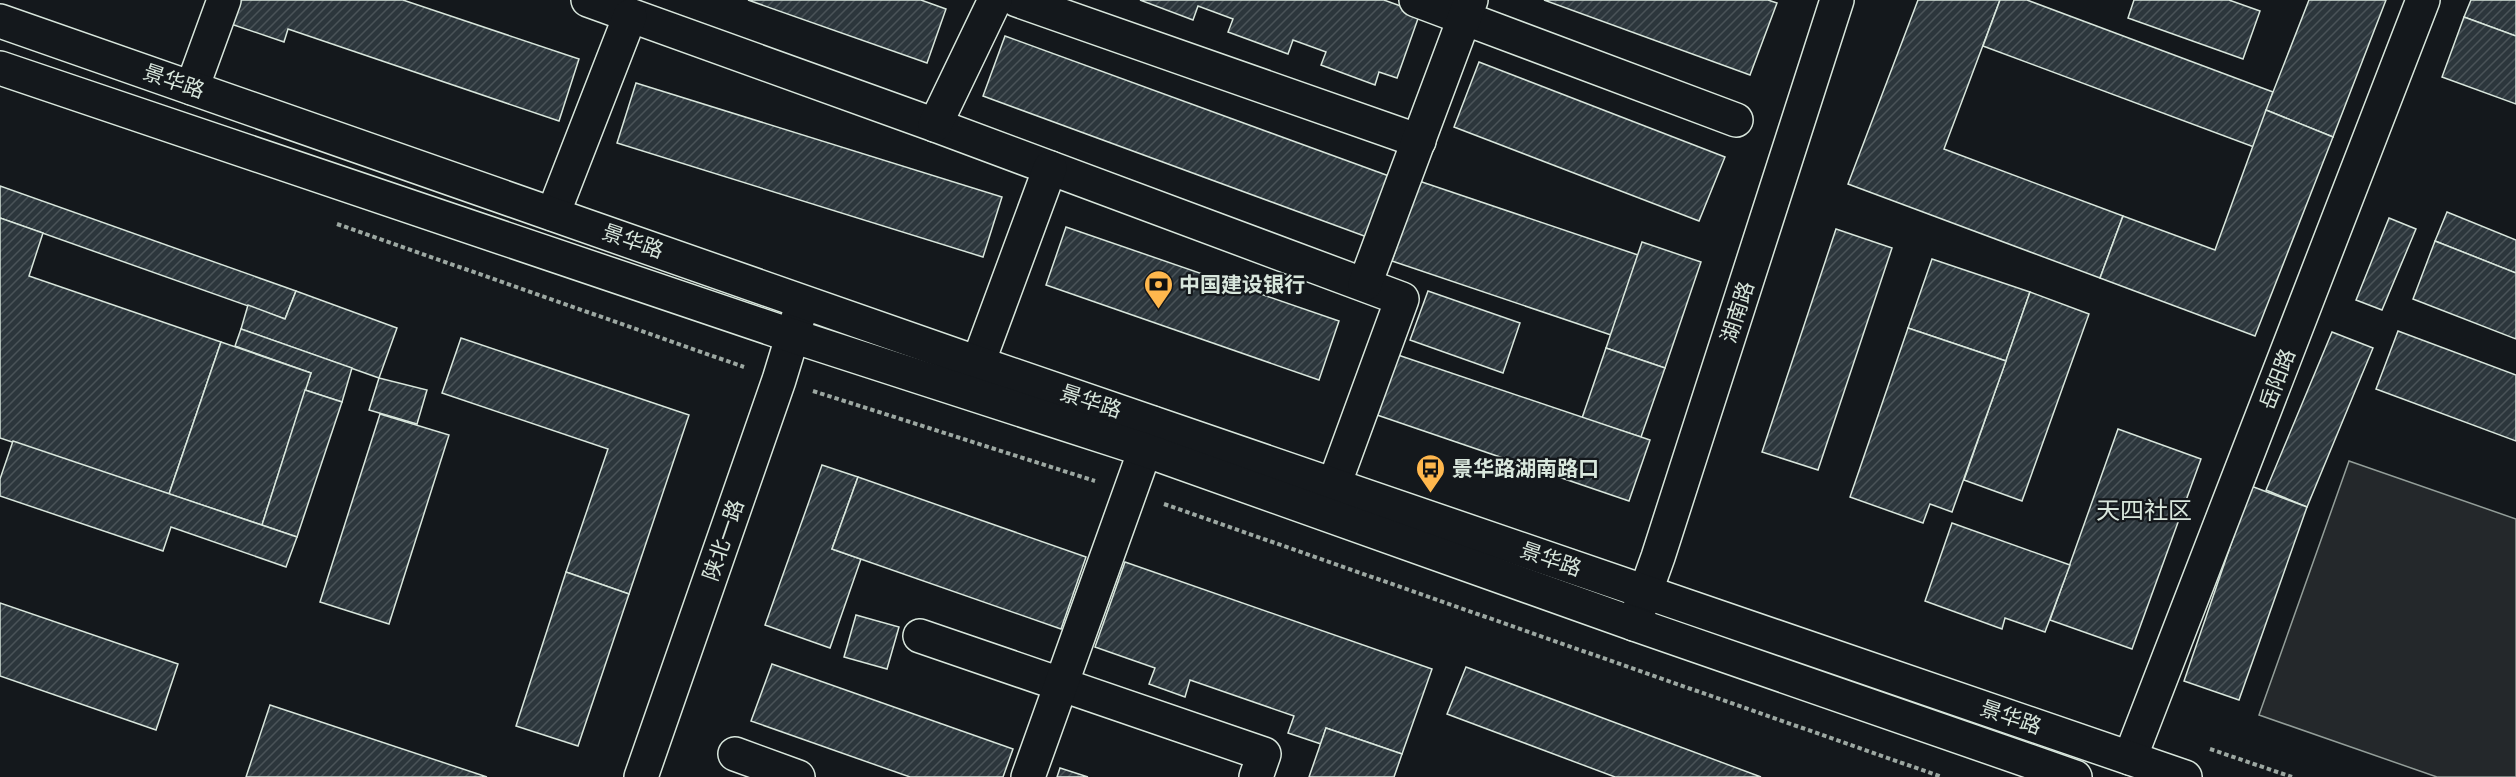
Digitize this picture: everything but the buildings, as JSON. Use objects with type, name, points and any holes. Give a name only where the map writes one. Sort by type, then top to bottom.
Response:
[{"type":"main road","points":[[192,87],[224,0]]},
{"type":"main road","points":[[588,0],[935,125],[1402,299],[1334,485]]},
{"type":"main road","points":[[935,125],[995,0]]},
{"type":"main road","points":[[1017,0],[1419,141]]},
{"type":"main road","points":[[1416,0],[1468,9],[1736,120]]},
{"type":"main road","name":"湖南路","points":[[1634,624],[1837,0]]},
{"type":"main road","name":"岳阳路","points":[[2130,758],[2423,0]]},
{"type":"main road","points":[[1365,284],[1468,9]]},
{"type":"main road","points":[[553,214],[630,16]]},
{"type":"main road","name":"景华路","points":[[0,21],[978,363],[1148,436],[1634,624],[2075,777]]},
{"type":"main road","name":"景华路","points":[[0,68],[793,336],[1148,436],[1334,485],[2185,777]]},
{"type":"main road","points":[[978,363],[1050,168]]},
{"type":"main road","name":"陕北一路","points":[[641,777],[779,380],[803,301]]},
{"type":"main road","points":[[1028,777],[1148,436]]},
{"type":"main road","points":[[920,636],[1264,753],[1256,777]]},
{"type":"main road","points":[[735,754],[798,777]]},
{"type":"path","points":[[327,221],[779,380],[1129,492],[1942,777]]},
{"type":"shaded area","points":[[2349,461],[2516,519],[2516,777],[2437,777],[2259,715]]},
{"type":"place","name":"中国建设银行","points":[[1158,310]]},
{"type":"place","name":"景华路湖南路口","points":[[1431,494]]},
{"type":"district","name":"天四社区","points":[[2144,510]]}]
